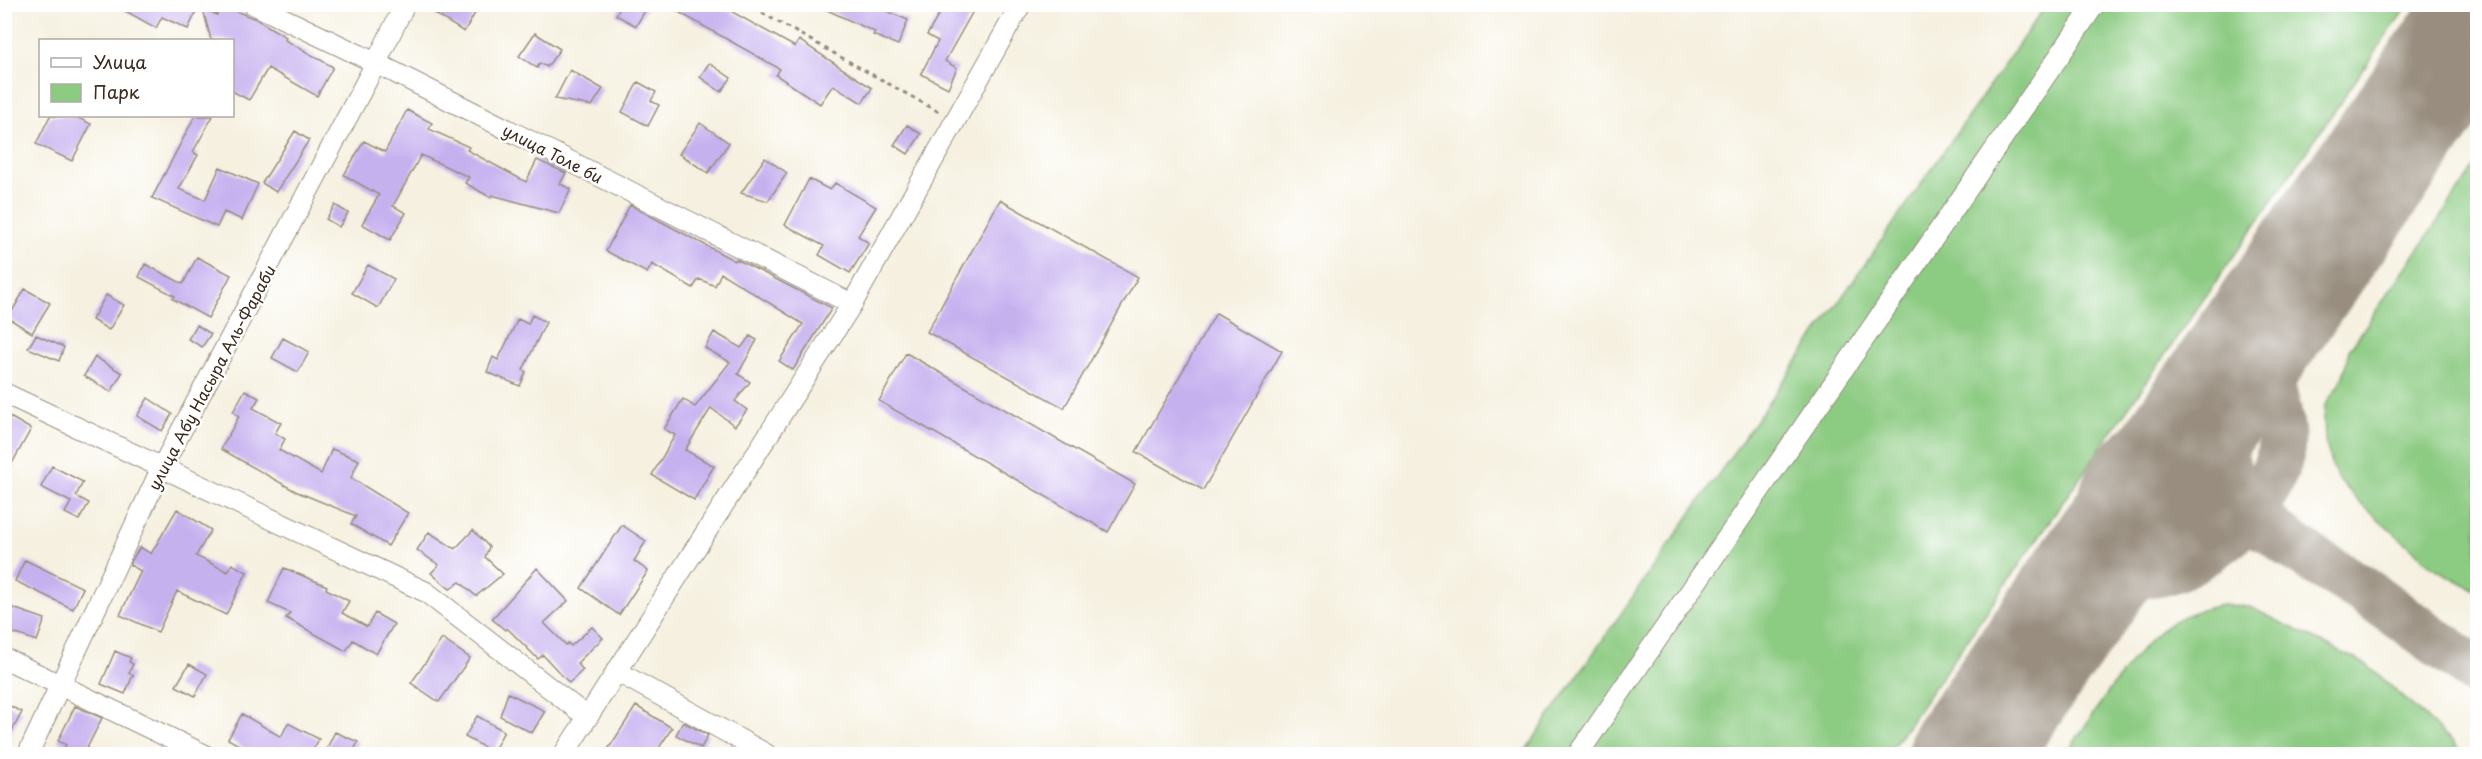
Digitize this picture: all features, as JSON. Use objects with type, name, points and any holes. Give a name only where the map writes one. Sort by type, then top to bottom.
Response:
[{"type":"street","name":"улица Толе би","points":[[253,4],[376,63],[852,304]]},
{"type":"street","name":"улица Абу Насыра Аль-Фараби","points":[[28,754],[162,467],[405,4]]},
{"type":"street","points":[[564,754],[852,304],[1021,4]]},
{"type":"street","points":[[1578,754],[2095,4]]},
{"type":"street","points":[[4,393],[426,592],[587,717]]},
{"type":"street","points":[[4,658],[203,754]]},
{"type":"street","points":[[616,671],[766,754]]},
{"type":"path","points":[[746,4],[955,121]]},
{"type":"green space","points":[[2046,5],[2408,5],[1888,754],[1523,754]]},
{"type":"green space","points":[[2477,164],[2477,591],[2434,568],[2359,502],[2338,478],[2332,466],[2325,441],[2324,417],[2325,406],[2343,377],[2349,350]]},
{"type":"green space","points":[[2223,605],[2250,607],[2367,665],[2452,741],[2463,754],[2066,754],[2116,682],[2145,646],[2174,621],[2204,609]]},
{"type":"building","points":[[113,4],[200,4],[188,29],[162,17],[156,28]]},
{"type":"building","points":[[441,4],[468,4],[477,10],[464,32],[435,14]]},
{"type":"building","points":[[622,4],[649,4],[636,26],[616,15]]},
{"type":"building","points":[[664,4],[730,4],[727,9],[795,47],[799,40],[872,88],[862,103],[833,85],[820,104],[776,75],[780,69]]},
{"type":"building","points":[[814,4],[870,4],[908,20],[898,45],[873,35],[875,32]]},
{"type":"building","points":[[945,4],[977,4],[945,61],[957,68],[948,88],[921,74],[938,41],[927,35]]},
{"type":"building","points":[[223,6],[256,19],[286,37],[285,40],[333,67],[317,96],[268,68],[249,100],[234,92],[234,39],[211,39],[203,9],[217,15]]},
{"type":"building","points":[[535,33],[560,49],[547,67],[540,63],[537,68],[519,56]]},
{"type":"building","points":[[709,63],[731,78],[721,92],[700,77]]},
{"type":"building","points":[[570,70],[603,89],[592,106],[555,99]]},
{"type":"building","points":[[638,82],[656,92],[651,101],[659,105],[648,126],[622,112]]},
{"type":"building","points":[[407,110],[432,123],[429,129],[469,147],[467,150],[526,182],[537,160],[566,173],[560,184],[571,189],[559,213],[492,195],[490,197],[465,183],[469,177],[421,155],[393,206],[406,213],[390,240],[362,224],[379,195],[344,175],[364,141],[385,152]]},
{"type":"building","points":[[50,117],[76,117],[91,124],[72,161],[36,144]]},
{"type":"building","points":[[194,117],[212,117],[193,152],[198,155],[179,189],[205,200],[220,167],[258,184],[242,220],[224,212],[217,227],[152,198]]},
{"type":"building","points":[[700,123],[729,143],[708,173],[679,154]]},
{"type":"building","points":[[907,125],[921,134],[908,154],[894,145]]},
{"type":"building","points":[[295,131],[309,140],[276,192],[262,183]]},
{"type":"building","points":[[765,158],[787,173],[768,201],[741,193]]},
{"type":"building","points":[[809,179],[830,190],[835,183],[876,207],[858,236],[869,243],[850,273],[819,255],[824,246],[785,225]]},
{"type":"building","points":[[1000,200],[1138,277],[1064,408],[927,332]]},
{"type":"building","points":[[335,205],[348,213],[339,227],[326,219]]},
{"type":"building","points":[[630,205],[735,261],[736,259],[832,308],[793,370],[779,361],[803,324],[721,273],[715,286],[699,279],[693,288],[652,264],[647,273],[606,251]]},
{"type":"building","points":[[197,257],[231,275],[208,318],[173,299],[175,296],[139,277],[145,264],[183,284]]},
{"type":"building","points":[[368,265],[394,279],[378,308],[352,293]]},
{"type":"building","points":[[25,289],[50,303],[32,333],[8,318]]},
{"type":"building","points":[[106,295],[124,305],[109,330],[92,320]]},
{"type":"building","points":[[1216,313],[1282,351],[1203,490],[1136,452]]},
{"type":"building","points":[[532,315],[546,322],[523,370],[526,372],[520,386],[487,372],[493,357],[498,360],[518,319],[528,324]]},
{"type":"building","points":[[197,325],[211,334],[202,347],[188,339]]},
{"type":"building","points":[[714,332],[741,348],[750,336],[757,340],[738,374],[750,382],[735,401],[747,410],[735,426],[711,408],[685,450],[714,466],[694,500],[652,475],[675,435],[664,429],[683,399],[695,407],[730,362],[705,348]]},
{"type":"building","points":[[36,335],[64,347],[59,361],[28,348]]},
{"type":"building","points":[[283,338],[309,352],[298,372],[272,358]]},
{"type":"building","points":[[906,353],[1135,484],[1108,532],[879,401]]},
{"type":"building","points":[[95,357],[122,373],[111,392],[84,376]]},
{"type":"building","points":[[245,390],[259,398],[253,408],[281,423],[275,433],[285,439],[279,450],[321,474],[332,449],[359,460],[351,478],[408,513],[388,546],[351,524],[356,516],[295,491],[221,449],[239,416],[233,412]]},
{"type":"building","points":[[148,398],[172,414],[162,431],[137,416]]},
{"type":"building","points":[[10,417],[31,429],[4,478],[4,428]]},
{"type":"building","points":[[52,466],[83,482],[76,496],[89,503],[79,520],[65,513],[71,502],[41,487]]},
{"type":"building","points":[[177,509],[211,530],[196,556],[228,572],[232,564],[247,572],[226,615],[177,591],[158,632],[120,615],[141,571],[130,563],[140,547],[151,554]]},
{"type":"building","points":[[622,525],[646,541],[634,561],[648,571],[619,615],[581,588]]},
{"type":"building","points":[[473,530],[489,547],[485,557],[503,574],[476,596],[460,582],[450,589],[431,573],[439,565],[417,550],[429,532],[455,549]]},
{"type":"building","points":[[25,560],[83,588],[73,609],[15,581]]},
{"type":"building","points":[[284,568],[327,586],[326,589],[349,601],[342,613],[367,627],[375,613],[394,624],[376,654],[353,640],[346,651],[286,618],[290,613],[268,603]]},
{"type":"building","points":[[537,568],[568,601],[544,623],[566,645],[568,643],[571,646],[592,627],[603,638],[577,663],[583,670],[569,683],[543,655],[538,659],[507,628],[505,630],[492,619]]},
{"type":"building","points":[[13,608],[45,619],[37,641],[5,630]]},
{"type":"building","points":[[442,639],[470,658],[439,702],[411,683]]},
{"type":"building","points":[[115,651],[131,658],[129,662],[133,664],[129,673],[133,675],[125,694],[101,684]]},
{"type":"building","points":[[189,664],[207,674],[195,696],[176,686]]},
{"type":"building","points":[[508,693],[545,711],[532,733],[500,716]]},
{"type":"building","points":[[4,703],[22,712],[4,746]]},
{"type":"building","points":[[75,706],[102,718],[84,754],[62,754],[66,745],[58,741]]},
{"type":"building","points":[[636,706],[672,728],[655,754],[605,754]]},
{"type":"building","points":[[242,714],[281,737],[288,723],[319,739],[311,754],[255,754],[228,739]]},
{"type":"building","points":[[477,716],[504,731],[493,752],[465,737]]},
{"type":"building","points":[[683,722],[708,735],[701,748],[676,735]]},
{"type":"building","points":[[335,732],[358,742],[352,754],[324,754]]},
{"type":"taxiway","points":[[2219,392],[2194,413],[2136,447],[2112,474],[2105,489],[2100,522],[2102,538],[2118,564],[2132,571],[2150,574],[2177,567],[2206,551],[2233,531],[2256,506],[2276,467],[2282,441],[2268,366],[2269,344],[2278,308]]},
{"type":"taxiway","points":[[2230,377],[2223,428],[2224,454],[2231,480],[2242,499],[2256,516],[2290,544],[2366,592],[2478,672]]},
{"type":"taxiway","points":[[2108,552],[2147,528],[2184,513],[2222,512],[2266,528]]},
{"type":"runway","points":[[1967,754],[2478,21]]}]
